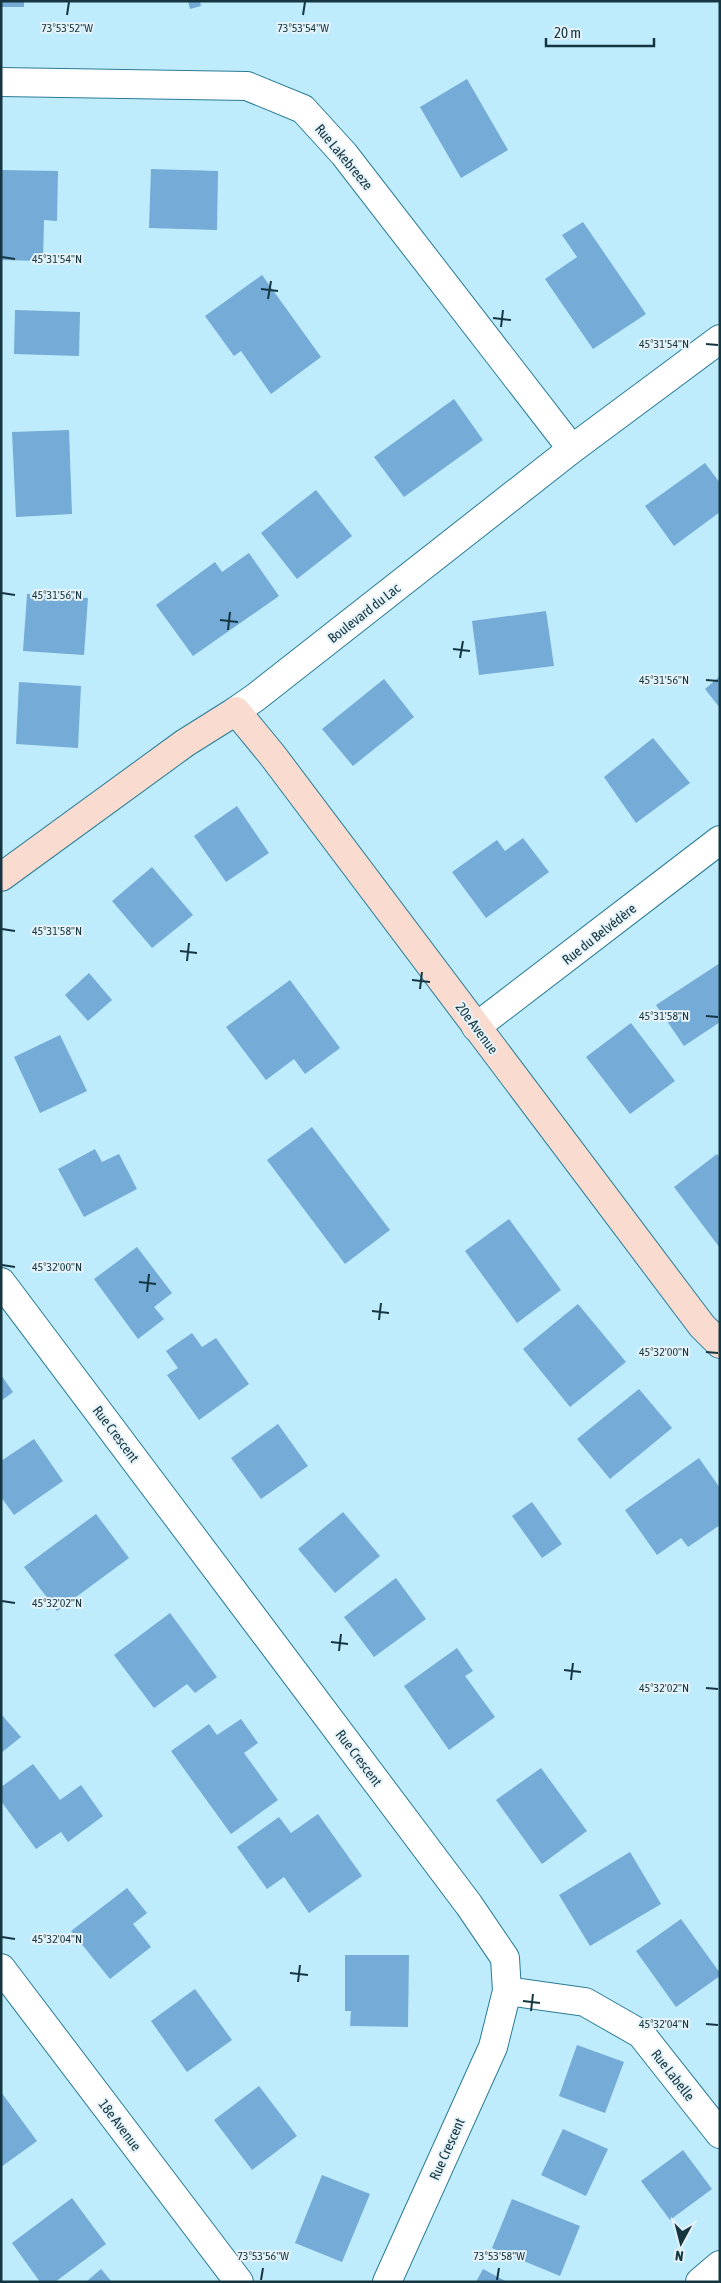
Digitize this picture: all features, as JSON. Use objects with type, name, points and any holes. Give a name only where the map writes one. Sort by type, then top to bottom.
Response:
[{"type":"street","name":"Rue Lakebreeze","points":[[1,82],[247,86],[303,109],[344,154],[572,449]]},
{"type":"street","name":"Boulevard du Lac","points":[[1,877],[177,749],[264,691],[572,449],[720,339]]},
{"type":"street","name":"20e Avenue","points":[[236,711],[273,756],[702,1326],[720,1344]]},
{"type":"street","name":"Rue du Belvédère","points":[[476,1027],[720,840]]},
{"type":"street","name":"Rue Crescent","points":[[1,1282],[468,1905],[504,1958],[507,1990],[493,2047],[386,2282]]},
{"type":"street","name":"18e Avenue","points":[[1,1968],[238,2282]]},
{"type":"street","name":"Rue Labelle","points":[[507,1990],[585,2002],[641,2034],[720,2134]]},
{"type":"street","points":[[700,2282],[720,2265]]},
{"type":"building","points":[[1,1],[24,1],[24,7],[1,7]]},
{"type":"building","points":[[188,1],[200,1],[201,6],[190,9]]},
{"type":"building","points":[[467,79],[508,150],[461,178],[420,107]]},
{"type":"building","points":[[151,169],[218,171],[217,230],[149,228]]},
{"type":"building","points":[[2,170],[58,171],[57,221],[44,220],[43,261],[1,260]]},
{"type":"building","points":[[583,222],[646,314],[593,349],[545,279],[577,257],[562,235]]},
{"type":"building","points":[[262,275],[321,357],[271,394],[241,351],[234,356],[205,316]]},
{"type":"building","points":[[15,310],[80,312],[79,356],[14,354]]},
{"type":"building","points":[[454,399],[483,440],[404,497],[374,457]]},
{"type":"building","points":[[69,430],[72,514],[16,517],[12,432]]},
{"type":"building","points":[[705,463],[720,483],[720,512],[674,546],[645,506]]},
{"type":"building","points":[[316,490],[352,536],[297,579],[261,533]]},
{"type":"building","points":[[249,553],[279,596],[193,656],[156,605],[215,562],[222,572]]},
{"type":"building","points":[[27,594],[88,598],[84,655],[23,651]]},
{"type":"building","points":[[546,611],[554,666],[479,675],[472,621]]},
{"type":"building","points":[[720,676],[720,708],[705,689]]},
{"type":"building","points":[[384,679],[414,717],[353,766],[322,729]]},
{"type":"building","points":[[19,682],[81,686],[78,748],[16,744]]},
{"type":"building","points":[[653,738],[690,783],[636,823],[604,777]]},
{"type":"building","points":[[237,806],[269,853],[226,882],[194,836]]},
{"type":"building","points":[[523,838],[549,872],[486,918],[452,872],[497,840],[505,851]]},
{"type":"building","points":[[152,867],[193,915],[152,948],[112,901]]},
{"type":"building","points":[[720,963],[720,1022],[684,1046],[656,1005]]},
{"type":"building","points":[[89,973],[112,1000],[88,1021],[65,995]]},
{"type":"building","points":[[290,980],[340,1048],[305,1074],[294,1059],[266,1080],[226,1027]]},
{"type":"building","points":[[631,1023],[675,1081],[630,1114],[586,1057]]},
{"type":"building","points":[[60,1035],[87,1091],[40,1113],[14,1057]]},
{"type":"building","points":[[312,1127],[390,1230],[345,1264],[267,1160]]},
{"type":"building","points":[[95,1149],[102,1162],[119,1154],[137,1189],[84,1217],[58,1169]]},
{"type":"building","points":[[717,1154],[720,1158],[720,1248],[674,1187]]},
{"type":"building","points":[[509,1219],[561,1290],[517,1323],[465,1251]]},
{"type":"building","points":[[137,1247],[172,1293],[154,1307],[164,1319],[138,1339],[94,1279]]},
{"type":"building","points":[[578,1304],[626,1362],[570,1407],[523,1349]]},
{"type":"building","points":[[192,1333],[202,1347],[216,1338],[249,1384],[199,1420],[167,1375],[178,1368],[166,1351]]},
{"type":"building","points":[[1,1375],[13,1392],[1,1401]]},
{"type":"building","points":[[639,1389],[672,1428],[610,1479],[577,1439]]},
{"type":"building","points":[[278,1424],[308,1466],[261,1499],[231,1458]]},
{"type":"building","points":[[34,1439],[63,1481],[14,1515],[1,1497],[1,1461]]},
{"type":"building","points":[[699,1458],[720,1488],[720,1525],[688,1547],[681,1538],[657,1555],[625,1510]]},
{"type":"building","points":[[532,1502],[562,1544],[542,1558],[512,1516]]},
{"type":"building","points":[[343,1512],[380,1556],[335,1593],[298,1549]]},
{"type":"building","points":[[96,1514],[129,1558],[57,1611],[24,1567]]},
{"type":"building","points":[[396,1578],[426,1619],[374,1657],[344,1617]]},
{"type":"building","points":[[170,1613],[217,1677],[195,1693],[187,1684],[154,1708],[114,1655]]},
{"type":"building","points":[[457,1648],[473,1671],[465,1676],[495,1717],[449,1750],[404,1686]]},
{"type":"building","points":[[1,1714],[21,1737],[1,1753]]},
{"type":"building","points":[[241,1719],[258,1743],[244,1753],[278,1800],[231,1834],[171,1751],[209,1724],[217,1735]]},
{"type":"building","points":[[33,1764],[60,1800],[81,1785],[103,1816],[68,1842],[61,1832],[36,1849],[1,1801],[1,1787]]},
{"type":"building","points":[[541,1768],[587,1831],[542,1864],[496,1800]]},
{"type":"building","points":[[318,1814],[362,1876],[309,1913],[284,1877],[267,1889],[237,1847],[279,1817],[291,1833]]},
{"type":"building","points":[[630,1852],[661,1904],[590,1946],[559,1895]]},
{"type":"building","points":[[127,1888],[147,1913],[133,1924],[151,1947],[110,1979],[71,1931]]},
{"type":"building","points":[[681,1919],[720,1973],[720,1976],[676,2007],[636,1951]]},
{"type":"building","points":[[345,1955],[409,1955],[408,2027],[350,2026],[351,2011],[345,2011]]},
{"type":"building","points":[[195,1989],[232,2040],[187,2072],[151,2021]]},
{"type":"building","points":[[577,2045],[624,2062],[605,2113],[559,2096]]},
{"type":"building","points":[[259,2086],[297,2136],[252,2170],[214,2120]]},
{"type":"building","points":[[1,2092],[37,2141],[1,2167]]},
{"type":"building","points":[[563,2129],[608,2149],[586,2196],[541,2175]]},
{"type":"building","points":[[683,2150],[712,2189],[670,2220],[641,2181]]},
{"type":"building","points":[[322,2175],[370,2194],[342,2262],[295,2243]]},
{"type":"building","points":[[72,2198],[106,2244],[55,2282],[40,2282],[12,2243]]},
{"type":"building","points":[[512,2199],[580,2226],[560,2276],[492,2248]]},
{"type":"building","points":[[101,2269],[112,2282],[86,2282]]},
{"type":"building","points":[[483,2269],[507,2282],[476,2282]]}]
